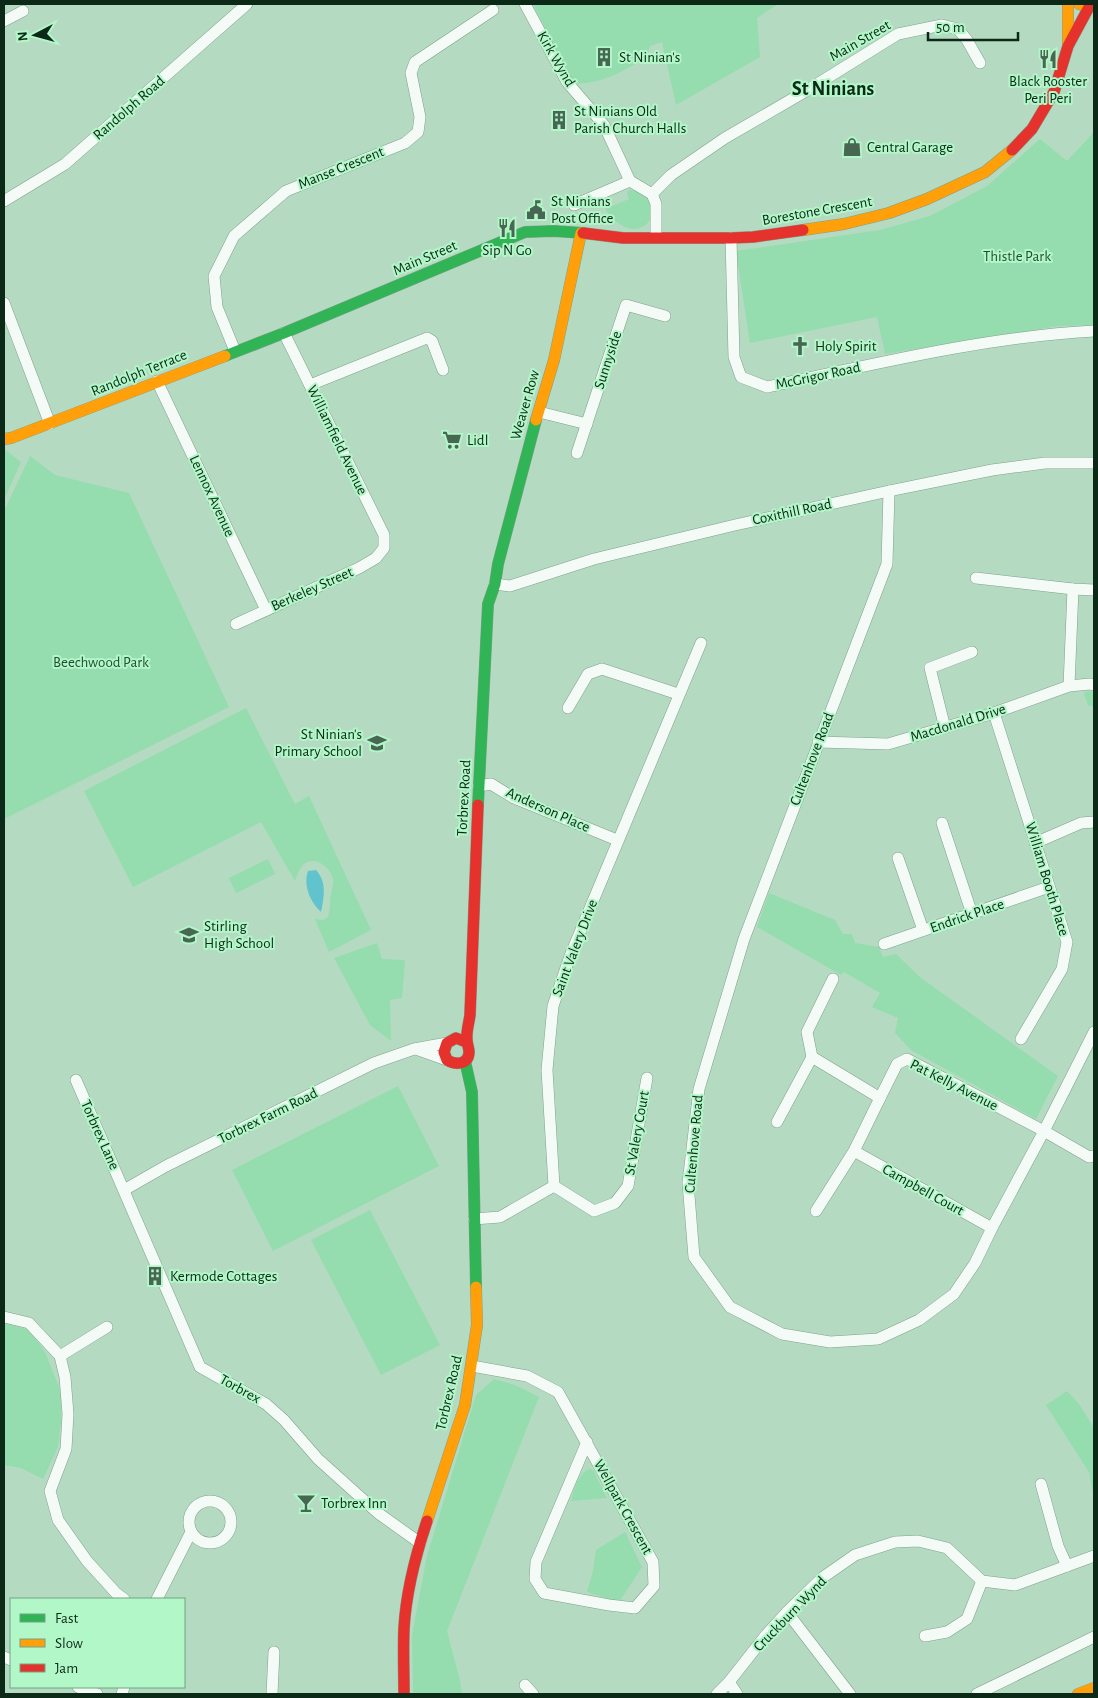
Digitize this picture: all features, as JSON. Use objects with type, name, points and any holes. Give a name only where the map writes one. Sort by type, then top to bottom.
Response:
[{"type":"main road","name":"Borestone Crescent","points":[[1068,4],[1068,46]]},
{"type":"main road","name":"Borestone Crescent","points":[[581,233],[623,238],[731,238],[844,224],[889,213],[927,199],[985,172],[1015,146],[1032,128],[1054,92],[1068,46],[1088,5]]},
{"type":"main road","name":"Main Street","points":[[284,333],[525,232],[554,231],[581,233]]},
{"type":"main road","name":"Weaver Row","points":[[495,584],[498,564],[561,330],[581,233]]},
{"type":"main road","name":"Randolph Terrace","points":[[4,439],[50,424],[284,333]]},
{"type":"main road","name":"Torbrex Road","points":[[404,1694],[404,1626],[410,1582],[420,1543],[465,1405],[477,1325],[472,1092],[456,1062],[444,1052],[456,1041],[470,1015],[488,604],[495,584]]},
{"type":"main road","name":"Torbrex Road","points":[[456,1041],[470,1052],[456,1062]]},
{"type":"main road","points":[[1078,1694],[1094,1688]]},
{"type":"street","name":"Randolph Road","points":[[4,201],[66,164],[247,4]]},
{"type":"street","name":"Kirk Wynd","points":[[525,4],[567,82],[604,125],[630,181]]},
{"type":"street","name":"Manse Crescent","points":[[235,351],[217,307],[214,276],[234,236],[286,191],[405,143],[418,132],[420,117],[411,73],[416,62],[493,10]]},
{"type":"street","points":[[4,21],[23,11]]},
{"type":"street","name":"Main Street","points":[[652,194],[671,175],[717,144],[898,34],[942,25],[958,29],[967,40],[980,64]]},
{"type":"street","points":[[574,205],[630,181],[652,194],[656,204],[656,237]]},
{"type":"street","name":"McGrigor Road","points":[[731,238],[734,357],[742,377],[767,387],[936,351],[1062,333],[1094,332]]},
{"type":"street","points":[[4,303],[50,424]]},
{"type":"street","name":"Sunnyside","points":[[577,453],[626,305],[665,316]]},
{"type":"street","name":"Williamfield Avenue","points":[[284,333],[384,535],[384,548]]},
{"type":"street","points":[[310,385],[426,338],[432,341],[443,370]]},
{"type":"street","name":"Lennox Avenue","points":[[158,381],[266,610]]},
{"type":"street","points":[[539,412],[587,424]]},
{"type":"street","name":"Coxithill Road","points":[[495,584],[510,586],[594,559],[735,525],[992,470],[1045,463],[1094,463]]},
{"type":"street","name":"Cultenhove Road","points":[[889,491],[887,564],[744,939],[699,1088],[688,1183],[694,1258],[730,1307],[782,1334],[830,1342],[878,1339],[920,1320],[954,1294],[975,1263],[1093,1039]]},
{"type":"street","name":"Berkeley Street","points":[[236,624],[359,568],[376,558],[384,548]]},
{"type":"street","points":[[976,578],[1094,590]]},
{"type":"street","points":[[1069,686],[1073,589]]},
{"type":"street","name":"Saint Valery Drive","points":[[554,1186],[547,1070],[552,1006],[617,840],[701,643]]},
{"type":"street","points":[[944,728],[930,668],[972,652]]},
{"type":"street","points":[[568,708],[588,674],[602,669],[678,694]]},
{"type":"street","name":"Macdonald Drive","points":[[818,742],[888,744],[994,713],[1069,686],[1094,685]]},
{"type":"street","name":"William Booth Place","points":[[994,713],[1067,942],[1062,969],[1021,1039]]},
{"type":"street","name":"Anderson Place","points":[[479,786],[491,784],[514,798],[617,840]]},
{"type":"street","points":[[1035,843],[1081,823],[1094,822]]},
{"type":"street","points":[[942,823],[972,914]]},
{"type":"street","points":[[898,858],[923,930]]},
{"type":"street","name":"Endrick Place","points":[[884,944],[1049,888]]},
{"type":"street","points":[[777,1122],[812,1058],[807,1032],[833,979]]},
{"type":"street","name":"Torbrex Farm Road","points":[[124,1190],[166,1166],[374,1063],[414,1049],[456,1041]]},
{"type":"street","points":[[414,1049],[456,1062]]},
{"type":"street","points":[[812,1058],[880,1098],[854,1152],[816,1210]]},
{"type":"street","name":"Pat Kelly Avenue","points":[[880,1098],[897,1064],[907,1059],[1044,1131]]},
{"type":"street","name":"St Valery Court","points":[[554,1186],[594,1211],[615,1203],[628,1186],[647,1078]]},
{"type":"street","name":"Torbrex Lane","points":[[76,1080],[124,1190]]},
{"type":"street","points":[[1044,1131],[1089,1157],[1094,1156]]},
{"type":"street","name":"Campbell Court","points":[[854,1152],[992,1228]]},
{"type":"street","points":[[474,1219],[500,1217],[554,1186]]},
{"type":"street","name":"Torbrex","points":[[124,1190],[200,1367],[266,1404],[284,1420],[318,1459],[378,1513],[420,1543]]},
{"type":"street","points":[[4,1317],[29,1323],[60,1356],[65,1377],[68,1414],[66,1449],[50,1491],[58,1520],[86,1561],[116,1594],[122,1598]]},
{"type":"street","points":[[60,1356],[107,1327]]},
{"type":"street","name":"Wellpark Crescent","points":[[472,1366],[527,1376],[558,1392],[587,1442],[653,1562],[654,1586],[636,1608],[544,1593],[535,1579],[536,1562],[587,1442]]},
{"type":"street","points":[[1042,1484],[1058,1546],[1067,1566]]},
{"type":"street","points":[[158,1598],[191,1532]]},
{"type":"street","name":"Cruckburn Wynd","points":[[717,1694],[787,1612],[822,1578],[855,1555],[894,1542],[918,1541],[947,1548],[982,1581]]},
{"type":"street","points":[[925,1636],[947,1632],[967,1619],[982,1581],[1015,1585],[1094,1556]]},
{"type":"street","points":[[787,1612],[850,1694]]},
{"type":"street","points":[[977,1694],[1094,1637]]},
{"type":"street","points":[[272,1694],[274,1652]]},
{"type":"street","points":[[729,1682],[737,1694]]},
{"type":"street","points":[[81,1688],[96,1694]]},
{"type":"green space","points":[[533,4],[778,4],[757,18],[760,57],[676,105],[662,42],[650,46],[646,57],[621,71],[594,82],[576,83],[569,76]]},
{"type":"green space","name":"Thistle Park","points":[[1094,132],[1094,325],[1058,326],[885,354],[877,317],[750,343],[736,251],[880,230],[930,216],[987,186],[1040,139],[1067,161]]},
{"type":"green space","points":[[628,190],[643,194],[651,202],[653,211],[649,220],[642,227],[632,229],[619,224],[605,209],[629,199]]},
{"type":"green space","points":[[4,449],[21,462],[4,500]]},
{"type":"green space","name":"Beechwood Park","points":[[30,456],[55,475],[129,493],[229,707],[4,819],[4,511]]},
{"type":"green space","points":[[1094,692],[1094,707],[1088,705],[1084,693]]},
{"type":"green space","points":[[246,708],[295,804],[309,796],[371,930],[329,952],[315,919],[323,920],[328,917],[333,883],[330,872],[324,865],[316,861],[308,862],[298,872],[295,881],[261,822],[133,887],[84,791]]},
{"type":"green space","points":[[268,859],[275,874],[236,893],[229,878]]},
{"type":"green space","points":[[769,893],[835,920],[843,934],[852,934],[855,943],[879,947],[883,957],[896,954],[921,978],[1058,1076],[1036,1119],[911,1050],[895,1033],[898,1018],[872,1007],[880,993],[844,972],[841,975],[757,927]]},
{"type":"green space","points":[[377,943],[382,959],[405,960],[402,998],[390,1000],[391,1041],[370,1025],[334,958]]},
{"type":"green space","points":[[398,1086],[439,1166],[273,1251],[232,1170]]},
{"type":"green space","points":[[370,1210],[440,1345],[381,1375],[311,1240]]},
{"type":"green space","points":[[4,1323],[29,1330],[45,1352],[61,1392],[61,1422],[58,1447],[43,1479],[21,1468],[4,1465]]},
{"type":"green space","points":[[494,1379],[515,1385],[539,1397],[447,1631],[462,1694],[413,1694],[412,1635],[427,1556],[476,1395]]},
{"type":"green space","points":[[1067,1391],[1079,1404],[1094,1428],[1094,1498],[1089,1472],[1046,1405]]},
{"type":"green space","points":[[589,1469],[593,1470],[607,1498],[571,1501],[579,1478]]},
{"type":"green space","points":[[625,1532],[642,1567],[619,1602],[587,1592],[596,1550]]},
{"type":"water","points":[[316,870],[323,885],[324,895],[321,912],[308,893],[306,882],[308,871]]},
{"type":"traffic: fast","points":[[225,356],[525,232],[583,233]]},
{"type":"traffic: fast","points":[[478,805],[488,604],[495,584],[498,564],[536,420]]},
{"type":"traffic: fast","points":[[465,1061],[472,1092],[476,1287]]},
{"type":"traffic: slow","points":[[1068,4],[1068,44]]},
{"type":"traffic: slow","points":[[1079,4],[1089,7],[1094,4]]},
{"type":"traffic: slow","points":[[803,230],[844,224],[889,213],[927,199],[985,172],[1012,150]]},
{"type":"traffic: slow","points":[[536,420],[554,360],[581,233]]},
{"type":"traffic: slow","points":[[4,439],[11,438],[225,356]]},
{"type":"traffic: slow","points":[[427,1521],[465,1405],[477,1325],[476,1287]]},
{"type":"traffic: slow","points":[[1078,1694],[1094,1688]]},
{"type":"traffic: jam","points":[[1012,150],[1032,129],[1054,92],[1068,46],[1089,7]]},
{"type":"traffic: jam","points":[[583,233],[623,238],[731,238],[803,230]]},
{"type":"traffic: jam","points":[[466,1042],[456,1038],[447,1043],[444,1052],[447,1060],[454,1063],[464,1062],[469,1052],[467,1034],[470,1015],[478,805]]},
{"type":"traffic: jam","points":[[404,1694],[405,1615],[415,1560],[427,1521]]},
{"type":"place","name":"St Ninian's","points":[[604,57]]},
{"type":"place","name":"Black Rooster Peri Peri","points":[[1048,59]]},
{"type":"place","name":"St Ninians Old Parish Church Halls","points":[[559,120]]},
{"type":"place","name":"Central Garage","points":[[852,147]]},
{"type":"place","name":"St Ninians Post Office","points":[[536,210]]},
{"type":"place","name":"Sip N Go","points":[[507,228]]},
{"type":"place","name":"Holy Spirit","points":[[800,346]]},
{"type":"place","name":"Lidl","points":[[452,440]]},
{"type":"place","name":"St Ninian's Primary School","points":[[377,743]]},
{"type":"place","name":"Stirling High School","points":[[189,935]]},
{"type":"place","name":"Kermode Cottages","points":[[155,1276]]},
{"type":"place","name":"Torbrex Inn","points":[[306,1503]]},
{"type":"district","name":"St Ninians","points":[[833,89]]}]
